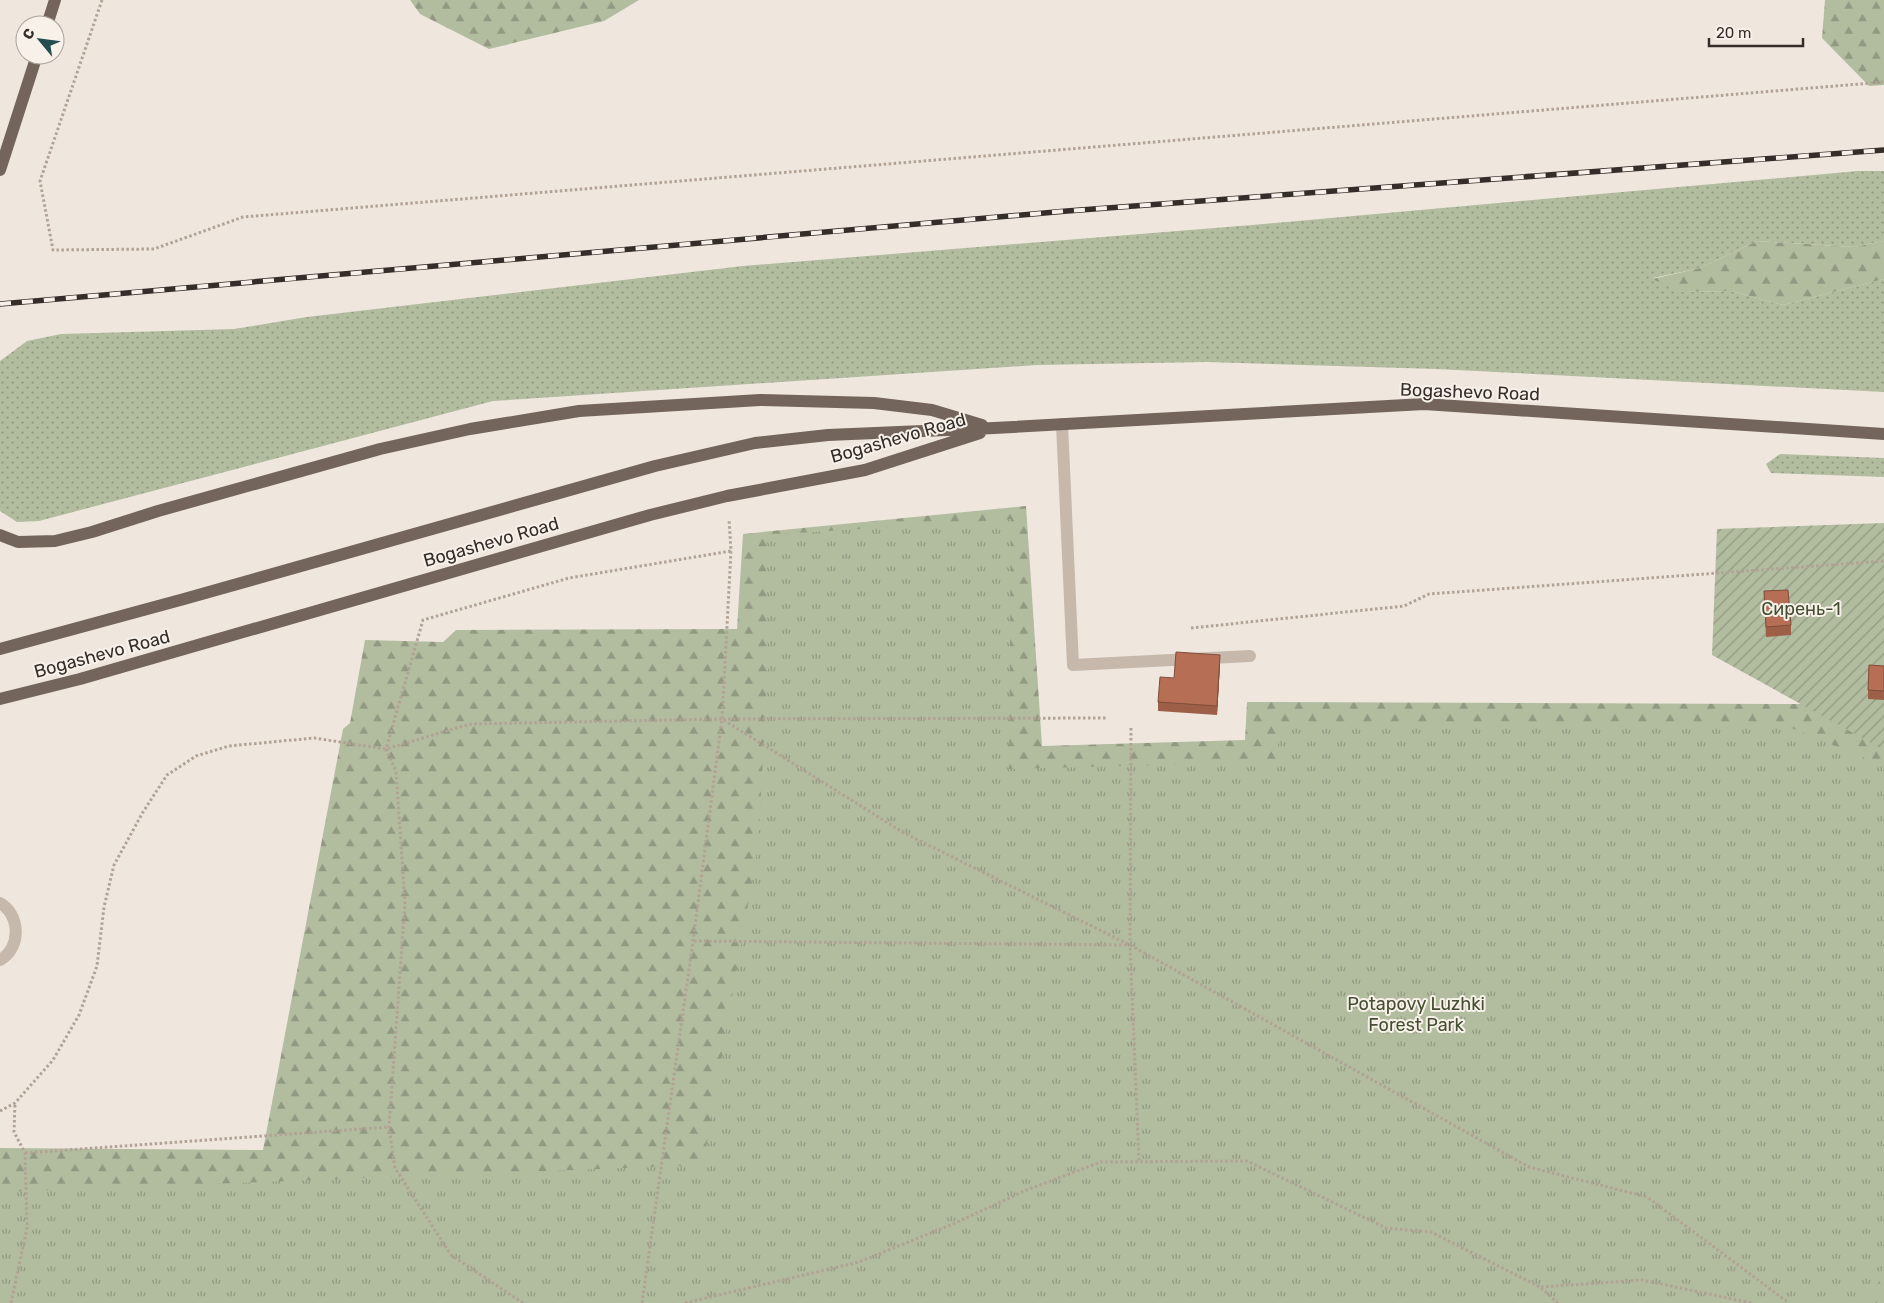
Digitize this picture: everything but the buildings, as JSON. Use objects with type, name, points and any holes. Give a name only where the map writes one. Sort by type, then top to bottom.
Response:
[{"type":"main road","points":[[50,15],[55,0]]},
{"type":"main road","points":[[0,170],[34,65]]},
{"type":"main road","points":[[0,534],[18,542],[55,541],[380,449],[470,429],[579,410],[760,400],[874,402],[932,410],[994,428]]},
{"type":"main road","name":"Bogashevo Road","points":[[0,649],[656,466],[755,443],[828,435],[994,428],[1424,404],[1884,434]]},
{"type":"main road","name":"Bogashevo Road","points":[[0,699],[80,679],[540,546],[727,496],[865,470],[994,428]]},
{"type":"lane","points":[[1062,424],[1073,665],[1250,656]]},
{"type":"lane","points":[[0,903],[9,907],[17,926],[14,944],[4,958],[0,960]]},
{"type":"path","points":[[102,0],[40,181],[53,250],[154,249],[243,217],[1884,82]]},
{"type":"path","points":[[642,1303],[694,941],[722,719],[731,551],[727,496]]},
{"type":"path","points":[[524,1303],[451,1254],[395,1168],[389,1127],[404,903],[396,771],[386,748],[423,620],[569,578],[731,551]]},
{"type":"path","points":[[1191,628],[1404,606],[1429,594],[1884,561]]},
{"type":"path","points":[[0,1111],[15,1103],[53,1060],[80,1015],[97,966],[104,907],[114,865],[143,812],[167,775],[196,756],[229,746],[314,738],[386,748],[470,724],[722,719],[1108,718]]},
{"type":"path","points":[[722,719],[904,833],[1130,946],[1529,1166],[1647,1197],[1789,1303]]},
{"type":"path","points":[[1132,728],[1130,946],[1139,1161]]},
{"type":"path","points":[[694,941],[1130,946]]},
{"type":"path","points":[[11,1303],[27,1228],[24,1153],[14,1132],[15,1103]]},
{"type":"path","points":[[24,1153],[389,1127]]},
{"type":"path","points":[[685,1303],[859,1262],[953,1224],[1029,1189],[1101,1162],[1139,1161],[1246,1161],[1386,1228],[1431,1232],[1540,1287],[1558,1303]]},
{"type":"path","points":[[1540,1287],[1642,1280],[1752,1303]]},
{"type":"green space","points":[[410,0],[639,0],[604,21],[489,49],[420,14]]},
{"type":"green space","points":[[1825,0],[1884,0],[1884,85],[1869,86],[1822,38]]},
{"type":"green space","points":[[1858,171],[1884,171],[1884,241],[1854,247],[1757,241],[1700,268],[1653,278],[1683,292],[1731,291],[1783,305],[1884,279],[1884,392],[1436,369],[1207,362],[1037,365],[493,401],[39,521],[17,522],[0,511],[0,361],[27,341],[61,334],[234,329],[307,317],[743,266],[1252,225]]},
{"type":"green space","points":[[1757,241],[1854,247],[1884,241],[1884,279],[1783,305],[1731,291],[1683,292],[1652,279],[1700,268]]},
{"type":"green space","points":[[1780,454],[1884,458],[1884,477],[1771,473],[1766,464]]},
{"type":"green space","name":"Potapovy Luzhki Forest Park","points":[[1026,506],[1042,746],[1245,740],[1247,702],[1802,704],[1884,741],[1884,1303],[0,1303],[0,1148],[263,1150],[343,729],[350,723],[365,640],[443,642],[456,630],[737,629],[743,534]]},
{"type":"green space","name":"Potapovy Luzhki Forest Park","points":[[1011,519],[1009,769],[1276,762],[1280,726],[1789,727],[1884,766],[1884,1265],[1872,1303],[0,1303],[0,1192],[703,1165],[758,847],[768,667],[766,535]]},
{"type":"green space","name":"Сирень-1","points":[[1884,523],[1884,750],[1712,655],[1717,529]]},
{"type":"railway","points":[[0,304],[1067,211],[1884,150]]}]
